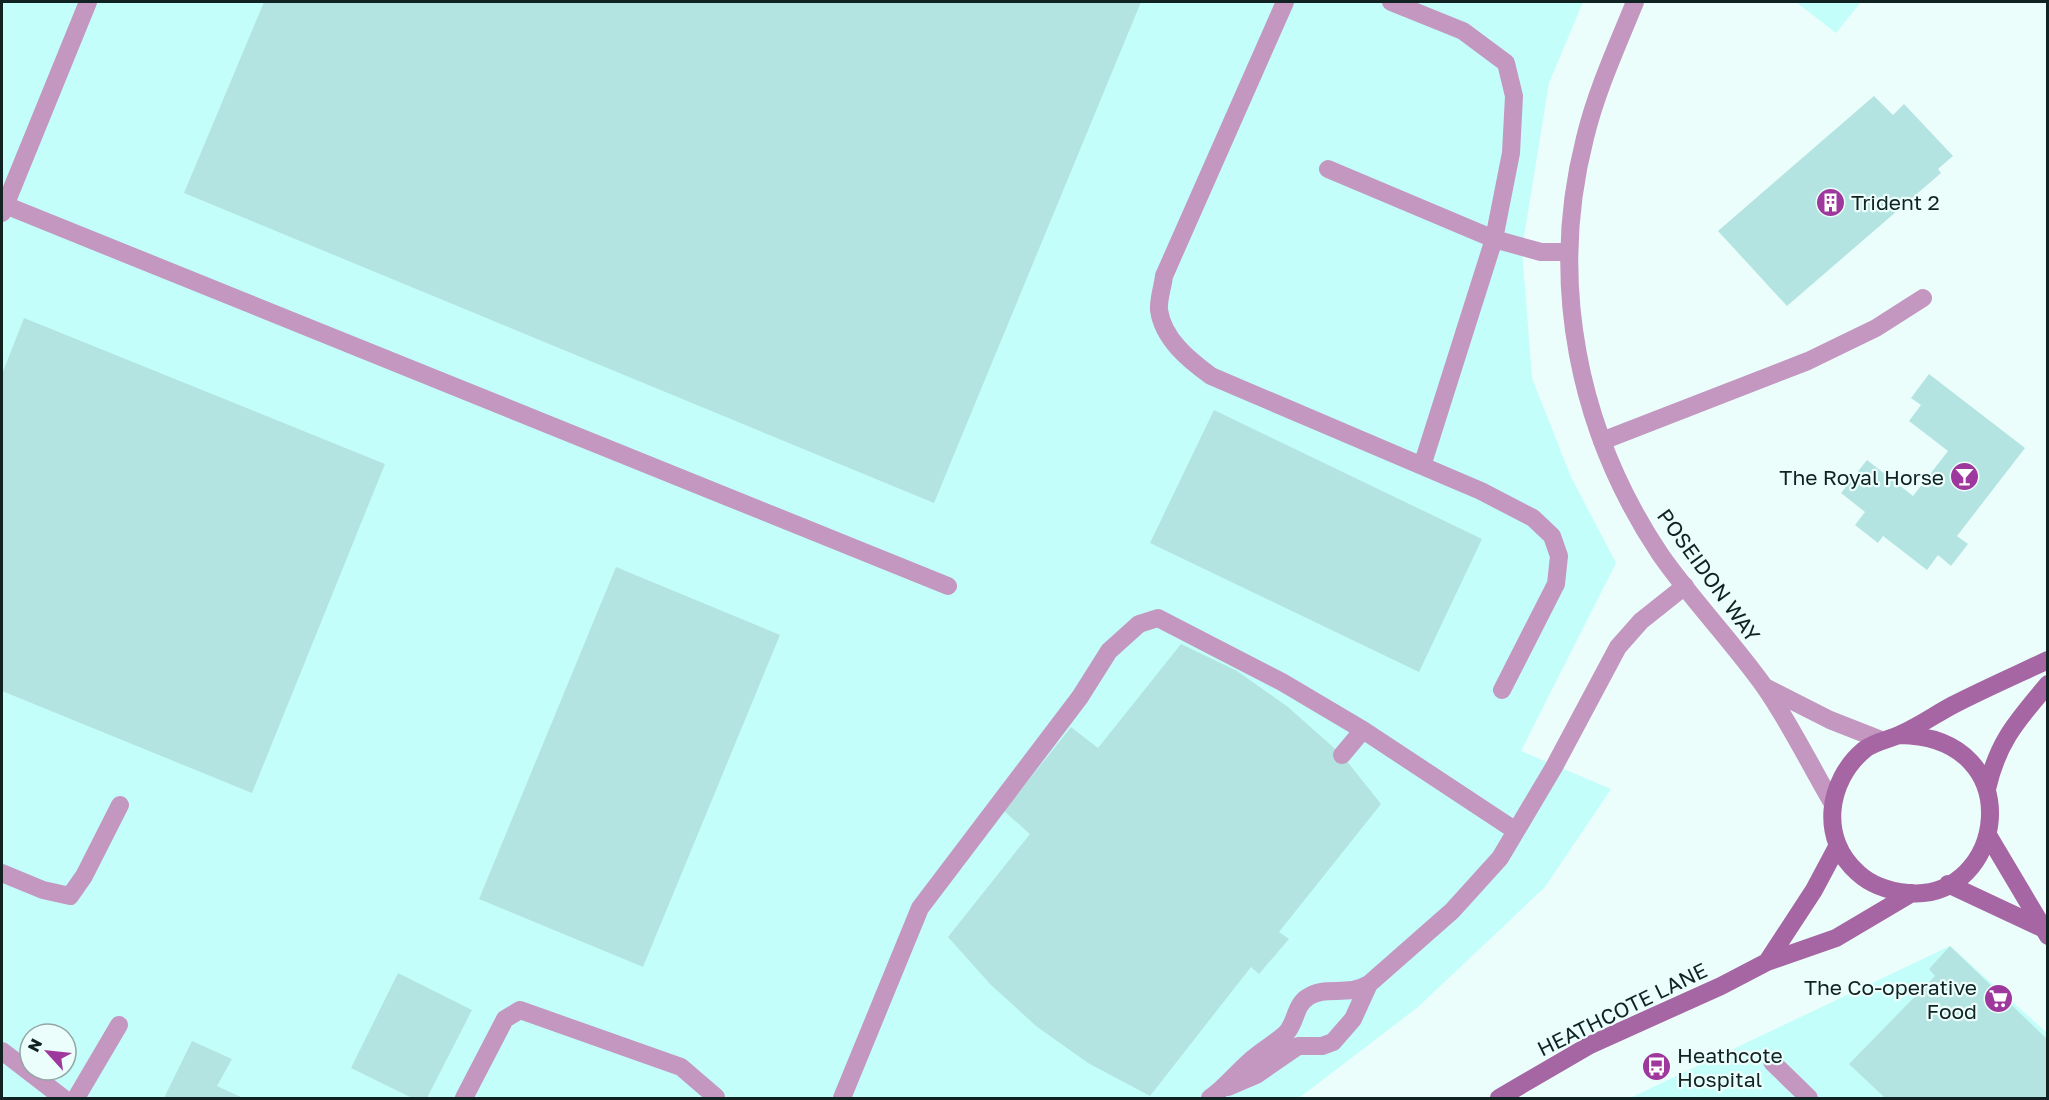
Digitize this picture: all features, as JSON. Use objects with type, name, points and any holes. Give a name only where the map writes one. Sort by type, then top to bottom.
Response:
[{"type":"street","points":[[88,2],[3,209],[948,586]]},
{"type":"street","points":[[1285,2],[1164,276],[1159,309],[1172,341],[1190,361],[1211,376],[1422,466],[1533,518],[1552,536],[1559,556],[1556,584],[1502,690]]},
{"type":"street","points":[[1391,2],[1463,31],[1506,63],[1515,96],[1511,153],[1494,239],[1422,466]]},
{"type":"street","name":"POSEIDON WAY","points":[[1635,2],[1585,138],[1572,205],[1569,252],[1570,298],[1577,357],[1591,412],[1636,514],[1685,586],[1765,687],[1833,804]]},
{"type":"street","points":[[1328,169],[1494,239],[1541,252],[1569,252]]},
{"type":"street","points":[[1602,441],[1808,361],[1876,328],[1923,298]]},
{"type":"street","points":[[1216,1094],[1248,1062],[1286,1033],[1299,1007],[1309,995],[1326,991],[1359,991],[1452,911],[1500,858],[1554,767],[1618,647],[1641,621],[1685,586]]},
{"type":"street","points":[[842,1098],[920,908],[1080,697],[1109,651],[1139,624],[1158,618],[1282,682],[1363,730],[1516,831]]},
{"type":"street","name":"HEATHCOTE LANE","points":[[1912,893],[1880,887],[1859,874],[1838,845],[1832,821],[1833,804],[1836,788],[1851,761],[1881,740],[1900,735],[1968,698],[2048,660]]},
{"type":"street","name":"HEATHCOTE LANE","points":[[1987,789],[1994,759],[2008,732],[2048,684]]},
{"type":"street","name":"POSEIDON WAY","points":[[1765,687],[1830,720],[1881,740]]},
{"type":"street","points":[[1342,755],[1363,730]]},
{"type":"street","name":"HEATHCOTE LANE","points":[[1498,1098],[1590,1045],[1721,986],[1767,962],[1836,938],[1912,893],[1948,885],[1968,871],[1980,854],[1988,835],[1990,806],[1987,789],[1974,765],[1953,746],[1924,735],[1900,735]]},
{"type":"street","points":[[2,873],[53,893],[70,896],[80,883],[120,805]]},
{"type":"street","points":[[1988,835],[2016,879],[2044,931]]},
{"type":"street","name":"HEATHCOTE LANE","points":[[1767,962],[1814,890],[1838,845]]},
{"type":"street","points":[[1948,885],[2044,931]]},
{"type":"street","points":[[1216,1094],[1256,1075],[1298,1046],[1322,1046],[1333,1042],[1353,1019],[1369,984]]},
{"type":"street","points":[[464,1098],[505,1019],[520,1010],[681,1067],[716,1097]]},
{"type":"street","points":[[76,1098],[119,1025]]},
{"type":"street","points":[[2,1051],[63,1098]]},
{"type":"street","points":[[1772,1062],[1809,1098]]},
{"type":"shaded area","points":[[2,2],[1583,2],[1549,83],[1522,249],[1532,378],[1571,477],[1616,563],[1521,751],[1611,789],[1545,887],[1418,1007],[1299,1098],[2,1098]]},
{"type":"shaded area","points":[[1796,2],[1861,2],[1836,33]]},
{"type":"shaded area","points":[[1950,946],[2047,1033],[2047,1098],[1630,1098]]},
{"type":"building","points":[[264,2],[1141,2],[934,503],[184,193]]},
{"type":"building","name":"Trident 2","points":[[1874,96],[1893,115],[1904,104],[1953,156],[1938,169],[1941,173],[1787,306],[1718,231]]},
{"type":"building","points":[[24,318],[385,464],[252,793],[2,691],[2,374]]},
{"type":"building","name":"The Royal Horse","points":[[1929,374],[2025,448],[1957,536],[1968,544],[1951,566],[1938,555],[1927,570],[1883,536],[1878,543],[1855,525],[1865,512],[1841,493],[1867,460],[1913,496],[1948,451],[1909,421],[1921,405],[1911,398]]},
{"type":"building","points":[[1214,410],[1482,539],[1419,672],[1150,543]]},
{"type":"building","points":[[616,567],[780,635],[643,967],[479,899]]},
{"type":"building","points":[[1181,644],[1237,671],[1288,707],[1342,755],[1381,804],[1279,932],[1289,939],[1259,974],[1251,967],[1150,1096],[1088,1063],[1036,1026],[991,985],[948,937],[1030,834],[1004,811],[1071,727],[1098,748]]},
{"type":"building","points":[[1950,946],[2048,1040],[2048,1098],[1885,1098],[1849,1064],[1935,976],[1929,969]]},
{"type":"building","points":[[398,973],[472,1010],[427,1098],[412,1098],[351,1068]]},
{"type":"building","points":[[192,1041],[232,1059],[217,1086],[243,1098],[164,1098]]},
{"type":"place","name":"Trident 2","points":[[1830,202]]},
{"type":"place","name":"The Royal Horse","points":[[1965,477]]},
{"type":"place","name":"The Co-operative Food","points":[[1998,999]]},
{"type":"place","name":"Heathcote Hospital","points":[[1656,1067]]}]
